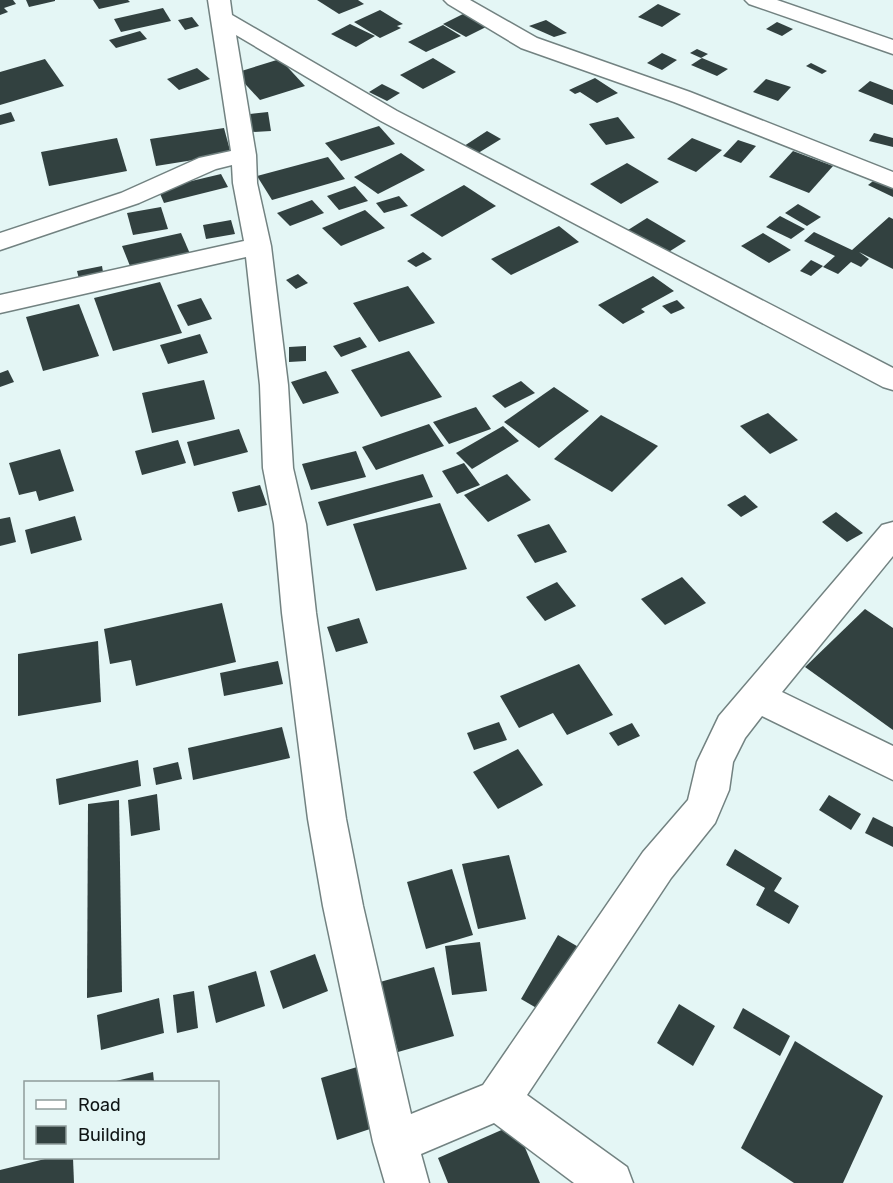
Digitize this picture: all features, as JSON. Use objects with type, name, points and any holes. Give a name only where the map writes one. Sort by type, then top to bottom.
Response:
[{"type":"street","points":[[455,0],[529,43],[682,97],[893,181]]},
{"type":"street","points":[[756,0],[893,47]]},
{"type":"street","points":[[222,10],[244,155],[245,183],[258,246],[274,384],[278,468],[290,524],[300,623],[327,819],[343,906],[395,1142],[407,1183]]},
{"type":"street","points":[[222,10],[389,116],[893,380]]},
{"type":"street","points":[[0,242],[130,198],[208,163],[244,155]]},
{"type":"street","points":[[0,304],[258,246]]},
{"type":"street","points":[[395,1142],[498,1100],[657,865],[702,811],[711,790],[715,762],[732,728],[756,696],[893,534]]},
{"type":"street","points":[[756,696],[893,764]]},
{"type":"street","points":[[498,1100],[611,1183]]},
{"type":"building","points":[[0,0],[13,0],[16,4],[4,8],[8,12],[0,15]]},
{"type":"building","points":[[26,0],[55,0],[55,1],[29,7]]},
{"type":"building","points":[[93,0],[128,0],[130,2],[99,9]]},
{"type":"building","points":[[317,0],[358,0],[364,4],[339,14]]},
{"type":"building","points":[[658,4],[681,14],[662,27],[638,17]]},
{"type":"building","points":[[163,8],[171,21],[121,32],[114,19]]},
{"type":"building","points":[[380,10],[403,24],[397,26],[401,28],[380,38],[354,22]]},
{"type":"building","points":[[467,12],[490,25],[466,37],[443,24]]},
{"type":"building","points":[[192,17],[199,26],[185,30],[178,20]]},
{"type":"building","points":[[546,20],[567,33],[554,37],[529,26]]},
{"type":"building","points":[[777,22],[793,29],[782,36],[766,29]]},
{"type":"building","points":[[350,24],[375,36],[356,47],[331,34]]},
{"type":"building","points":[[443,25],[461,36],[426,52],[408,42]]},
{"type":"building","points":[[140,31],[147,39],[116,48],[109,40]]},
{"type":"building","points":[[697,49],[708,54],[701,58],[690,53]]},
{"type":"building","points":[[662,53],[677,60],[662,70],[647,63]]},
{"type":"building","points":[[433,58],[456,72],[423,89],[400,75]]},
{"type":"building","points":[[702,58],[728,69],[717,76],[691,65]]},
{"type":"building","points":[[45,59],[64,86],[0,105],[0,72]]},
{"type":"building","points":[[280,59],[305,86],[260,100],[235,73]]},
{"type":"building","points":[[811,63],[827,71],[822,74],[806,66]]},
{"type":"building","points":[[197,68],[210,79],[179,90],[167,79]]},
{"type":"building","points":[[595,78],[618,93],[597,103],[580,92],[575,94],[569,90]]},
{"type":"building","points":[[766,79],[791,87],[778,101],[753,92]]},
{"type":"building","points":[[870,81],[893,90],[893,105],[858,91]]},
{"type":"building","points":[[382,84],[400,93],[387,101],[369,92]]},
{"type":"building","points":[[11,112],[15,121],[0,125],[0,115]]},
{"type":"building","points":[[268,112],[271,131],[252,132],[250,114]]},
{"type":"building","points":[[618,117],[635,138],[606,145],[589,124]]},
{"type":"building","points":[[379,126],[395,144],[341,161],[325,143]]},
{"type":"building","points":[[224,128],[231,154],[156,166],[150,139]]},
{"type":"building","points":[[487,131],[501,139],[475,155],[461,148]]},
{"type":"building","points":[[874,133],[893,138],[893,147],[869,141]]},
{"type":"building","points":[[117,138],[127,171],[49,186],[41,152]]},
{"type":"building","points":[[692,138],[722,150],[696,172],[667,159]]},
{"type":"building","points":[[738,140],[756,146],[741,163],[723,156]]},
{"type":"building","points":[[793,151],[833,166],[809,193],[769,177]]},
{"type":"building","points":[[401,153],[425,170],[378,194],[354,177]]},
{"type":"building","points":[[328,157],[345,179],[272,200],[257,176]]},
{"type":"building","points":[[627,163],[659,182],[621,204],[590,184]]},
{"type":"building","points":[[221,174],[228,187],[164,203],[158,189]]},
{"type":"building","points":[[877,178],[893,185],[893,197],[868,185]]},
{"type":"building","points":[[464,185],[496,206],[442,237],[410,215]]},
{"type":"building","points":[[355,186],[368,201],[339,210],[327,196]]},
{"type":"building","points":[[399,196],[408,206],[384,213],[376,203]]},
{"type":"building","points":[[312,200],[324,213],[290,226],[277,213]]},
{"type":"building","points":[[798,204],[821,217],[807,226],[785,213]]},
{"type":"building","points":[[161,207],[168,229],[133,235],[127,213]]},
{"type":"building","points":[[365,210],[385,228],[341,246],[322,228]]},
{"type":"building","points":[[780,216],[805,229],[791,239],[766,227]]},
{"type":"building","points":[[889,217],[893,219],[893,269],[859,252],[869,259],[861,267],[851,262],[838,274],[823,267],[835,256],[804,241],[814,232],[852,250]]},
{"type":"building","points":[[647,218],[686,241],[667,253],[628,230]]},
{"type":"building","points":[[231,220],[235,234],[206,239],[203,225]]},
{"type":"building","points":[[559,226],[579,242],[511,275],[491,259]]},
{"type":"building","points":[[181,233],[191,256],[132,271],[122,246]]},
{"type":"building","points":[[763,233],[791,250],[769,263],[741,246]]},
{"type":"building","points":[[423,252],[432,259],[416,267],[407,261]]},
{"type":"building","points":[[811,260],[823,266],[811,276],[800,271]]},
{"type":"building","points":[[102,266],[104,278],[80,283],[77,271]]},
{"type":"building","points":[[298,274],[308,283],[296,289],[286,280]]},
{"type":"building","points":[[653,276],[674,291],[641,309],[645,312],[623,324],[598,305]]},
{"type":"building","points":[[160,282],[182,333],[113,351],[94,298]]},
{"type":"building","points":[[408,286],[435,323],[379,342],[353,303]]},
{"type":"building","points":[[201,298],[212,319],[188,326],[177,305]]},
{"type":"building","points":[[677,300],[685,308],[671,314],[662,306]]},
{"type":"building","points":[[79,304],[99,356],[43,371],[26,317]]},
{"type":"building","points":[[200,334],[208,353],[168,364],[160,345]]},
{"type":"building","points":[[360,337],[367,347],[341,357],[333,346]]},
{"type":"building","points":[[306,346],[306,361],[289,362],[289,347]]},
{"type":"building","points":[[409,351],[442,397],[381,417],[351,370]]},
{"type":"building","points":[[8,370],[14,382],[0,387],[0,373]]},
{"type":"building","points":[[326,371],[339,393],[303,404],[291,382]]},
{"type":"building","points":[[204,380],[215,419],[152,433],[142,393]]},
{"type":"building","points":[[521,381],[535,393],[505,408],[492,396]]},
{"type":"building","points":[[554,387],[589,411],[539,448],[504,422]]},
{"type":"building","points":[[476,407],[491,429],[449,444],[433,422]]},
{"type":"building","points":[[768,413],[798,440],[770,454],[740,426]]},
{"type":"building","points":[[601,415],[658,446],[612,492],[554,459]]},
{"type":"building","points":[[429,424],[444,446],[376,470],[362,447]]},
{"type":"building","points":[[503,426],[519,441],[472,469],[456,453]]},
{"type":"building","points":[[239,429],[248,452],[194,466],[187,442]]},
{"type":"building","points":[[178,440],[186,463],[142,475],[135,451]]},
{"type":"building","points":[[60,449],[74,491],[39,501],[36,491],[19,495],[9,463]]},
{"type":"building","points":[[356,451],[366,477],[311,490],[302,464]]},
{"type":"building","points":[[464,463],[480,485],[457,494],[442,471]]},
{"type":"building","points":[[423,474],[433,497],[327,526],[318,502]]},
{"type":"building","points":[[507,474],[531,500],[488,522],[464,495]]},
{"type":"building","points":[[260,485],[267,505],[238,512],[232,492]]},
{"type":"building","points":[[745,495],[758,507],[741,517],[727,505]]},
{"type":"building","points":[[440,503],[467,569],[376,591],[353,524]]},
{"type":"building","points":[[836,512],[863,533],[847,542],[822,522]]},
{"type":"building","points":[[75,516],[82,540],[31,554],[25,530]]},
{"type":"building","points":[[10,517],[16,542],[0,546],[0,519]]},
{"type":"building","points":[[549,524],[567,552],[535,563],[517,535]]},
{"type":"building","points":[[682,577],[706,603],[665,625],[641,599]]},
{"type":"building","points":[[557,582],[576,606],[545,621],[526,597]]},
{"type":"building","points":[[222,603],[236,662],[136,686],[131,660],[110,664],[104,629]]},
{"type":"building","points":[[865,609],[893,628],[893,730],[805,667]]},
{"type":"building","points":[[359,618],[368,643],[336,652],[327,627]]},
{"type":"building","points":[[98,641],[101,702],[18,716],[18,654]]},
{"type":"building","points":[[278,661],[283,684],[224,696],[220,673]]},
{"type":"building","points":[[579,664],[613,715],[567,735],[553,713],[519,728],[500,696]]},
{"type":"building","points":[[499,722],[507,740],[474,750],[467,733]]},
{"type":"building","points":[[632,723],[640,736],[618,746],[609,733]]},
{"type":"building","points":[[282,727],[290,758],[193,780],[188,748]]},
{"type":"building","points":[[518,749],[543,785],[498,809],[473,772]]},
{"type":"building","points":[[138,760],[141,786],[59,805],[56,779]]},
{"type":"building","points":[[178,762],[182,779],[156,785],[153,768]]},
{"type":"building","points":[[157,794],[160,830],[131,836],[128,800]]},
{"type":"building","points":[[829,795],[861,814],[851,830],[819,810]]},
{"type":"building","points":[[119,800],[122,992],[87,998],[88,804]]},
{"type":"building","points":[[873,817],[893,827],[893,847],[865,833]]},
{"type":"building","points":[[735,849],[782,878],[774,891],[799,906],[789,924],[756,905],[765,888],[726,865]]},
{"type":"building","points":[[509,855],[526,919],[478,929],[462,864]]},
{"type":"building","points":[[452,869],[473,935],[426,949],[407,882]]},
{"type":"building","points":[[558,935],[587,952],[552,1017],[521,999]]},
{"type":"building","points":[[480,942],[487,991],[452,995],[445,946]]},
{"type":"building","points":[[315,954],[328,991],[283,1009],[270,971]]},
{"type":"building","points":[[434,967],[454,1036],[398,1052],[380,982]]},
{"type":"building","points":[[256,971],[265,1006],[216,1023],[208,986]]},
{"type":"building","points":[[194,991],[198,1028],[177,1033],[173,995]]},
{"type":"building","points":[[159,998],[164,1033],[101,1050],[97,1015]]},
{"type":"building","points":[[679,1004],[715,1026],[693,1066],[657,1043]]},
{"type":"building","points":[[743,1008],[790,1036],[780,1056],[733,1028]]},
{"type":"building","points":[[795,1041],[883,1096],[843,1183],[794,1183],[741,1148]]},
{"type":"building","points":[[357,1067],[373,1128],[337,1140],[321,1078]]},
{"type":"building","points":[[153,1072],[154,1081],[116,1081]]},
{"type":"building","points":[[515,1124],[540,1183],[448,1183],[438,1158]]},
{"type":"building","points":[[45,1159],[73,1159],[74,1183],[0,1183],[0,1170]]}]
